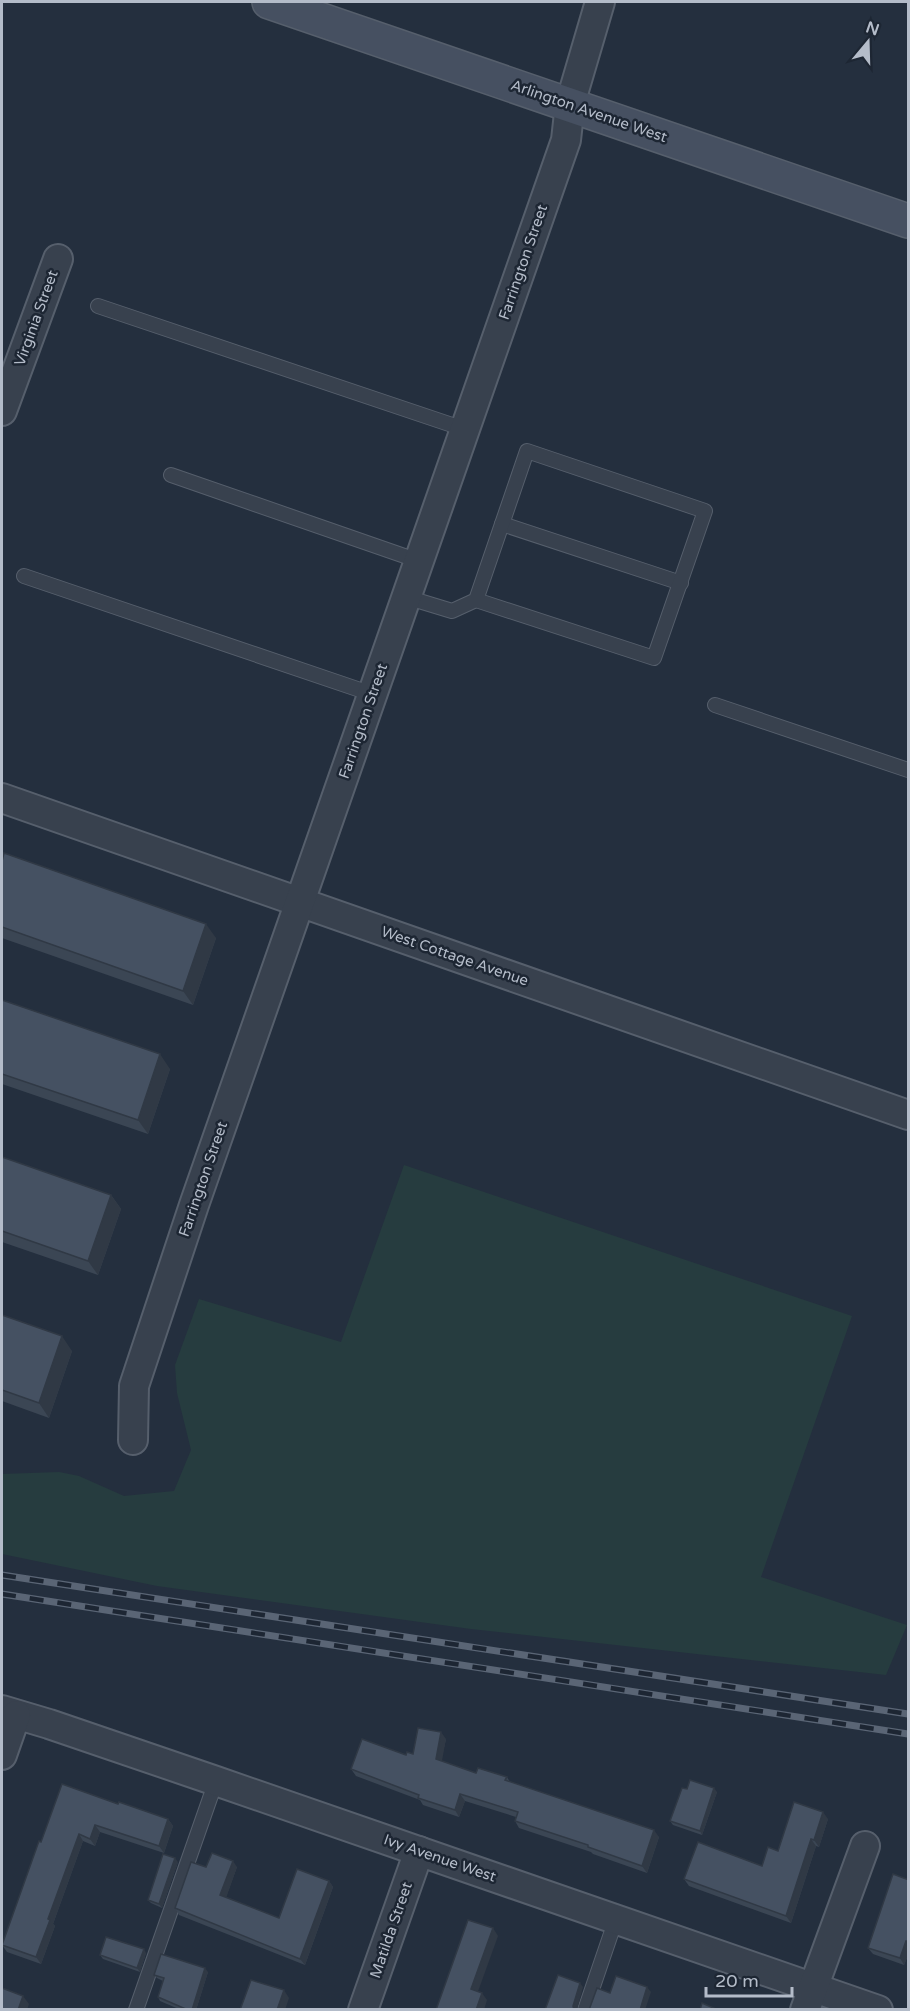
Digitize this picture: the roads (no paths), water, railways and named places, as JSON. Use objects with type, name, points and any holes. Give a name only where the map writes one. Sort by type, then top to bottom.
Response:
[{"type":"street","name":"Arlington Avenue West","points":[[269,2],[909,221]]},
{"type":"street","name":"Farrington Street","points":[[133,1440],[134,1386],[194,1205],[566,140],[570,105],[600,2]]},
{"type":"street","name":"Virginia Street","points":[[2,411],[58,259]]},
{"type":"street","name":"West Cottage Avenue","points":[[2,798],[909,1115]]},
{"type":"street","points":[[2,1755],[9,1712]]},
{"type":"street","name":"Ivy Avenue West","points":[[9,1712],[616,1919],[809,1998],[878,2010]]},
{"type":"street","points":[[809,1998],[865,1846]]},
{"type":"street","name":"Matilda Street","points":[[363,2010],[419,1851]]},
{"type":"lane","points":[[98,306],[464,429]]},
{"type":"lane","points":[[406,597],[452,611],[476,600],[654,658],[705,512],[527,451],[476,600]]},
{"type":"lane","points":[[171,475],[419,561]]},
{"type":"lane","points":[[502,524],[681,584]]},
{"type":"lane","points":[[24,576],[372,694]]},
{"type":"lane","points":[[715,705],[909,770]]},
{"type":"lane","points":[[136,2010],[216,1781]]},
{"type":"lane","points":[[585,2010],[616,1919]]},
{"type":"railway","points":[[2,1575],[908,1714]]},
{"type":"railway","points":[[2,1594],[908,1734]]}]
